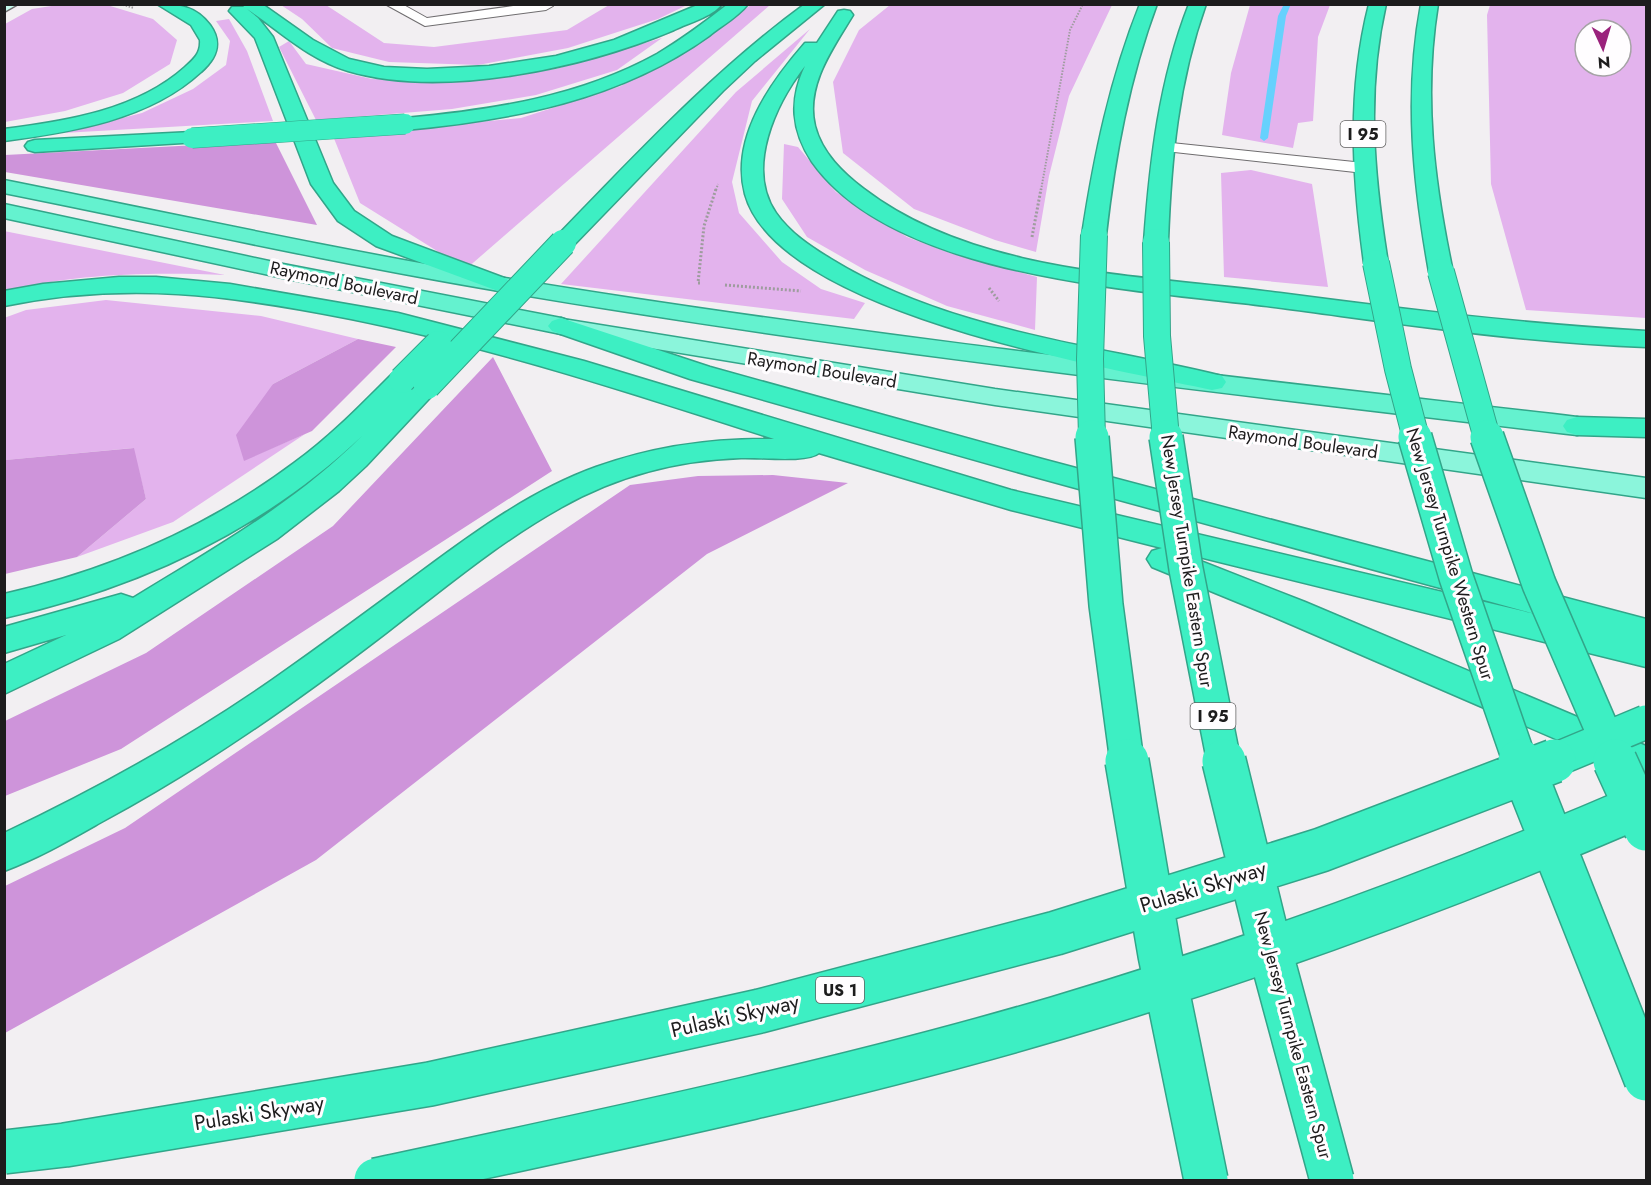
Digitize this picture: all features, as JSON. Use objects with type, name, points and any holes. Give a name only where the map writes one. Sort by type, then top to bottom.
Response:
[{"type":"highway","points":[[4,135],[108,114],[165,91],[187,76],[203,60],[210,45],[209,39],[196,20],[165,4]]},
{"type":"highway","points":[[229,4],[252,22],[264,37],[322,184],[346,216],[384,241],[498,284]]},
{"type":"highway","points":[[250,4],[318,52],[342,63],[387,73],[443,75],[514,69],[586,55],[657,32],[714,4]]},
{"type":"highway","points":[[4,146],[88,145],[405,124],[501,113],[553,102],[599,87],[656,62],[740,4]]},
{"type":"highway","points":[[4,680],[107,630],[196,575],[266,531],[356,459],[414,383],[550,238],[709,71],[789,4]]},
{"type":"highway","points":[[550,238],[730,73],[774,35],[817,4]]},
{"type":"highway","points":[[1149,4],[1116,102],[1100,185],[1094,235],[1090,319],[1090,398],[1105,602],[1142,855],[1160,960],[1206,1180]]},
{"type":"highway","name":"New Jersey Turnpike Eastern Spur","points":[[1198,4],[1186,32],[1168,104],[1162,147],[1156,242],[1156,326],[1170,478],[1213,716],[1278,985],[1332,1180]]},
{"type":"highway","points":[[1186,32],[1215,4]]},
{"type":"highway","name":"New Jersey Turnpike Western Spur","points":[[1378,4],[1366,57],[1363,103],[1364,168],[1376,264],[1390,342],[1412,435],[1474,638],[1541,822],[1647,1079]]},
{"type":"highway","points":[[1430,4],[1420,71],[1420,120],[1425,176],[1441,272],[1467,372],[1518,526],[1568,651],[1647,829]]},
{"type":"highway","points":[[850,10],[817,59],[808,80],[804,116],[809,138],[833,173],[862,198],[902,222],[948,242],[1027,264],[1108,279],[1408,317],[1647,339]]},
{"type":"highway","points":[[850,10],[800,60],[774,99],[756,140],[753,166],[756,191],[766,215],[787,240],[801,252],[843,278],[922,310],[1038,344],[1212,382]]},
{"type":"highway","points":[[1357,25],[1366,57]]},
{"type":"highway","name":"Raymond Boulevard","points":[[4,186],[205,228],[498,284],[784,327],[1577,426]]},
{"type":"highway","name":"Raymond Boulevard","points":[[4,211],[306,276],[561,326]]},
{"type":"highway","points":[[4,299],[83,284],[143,282],[218,289],[354,311],[499,345],[576,366],[1010,500],[1647,654]]},
{"type":"highway","points":[[561,326],[700,373],[1061,474],[1647,632]]},
{"type":"highway","points":[[4,606],[110,578],[187,544],[223,524],[306,469],[354,428],[414,383]]},
{"type":"highway","points":[[1577,426],[1647,428]]},
{"type":"highway","points":[[4,853],[121,793],[230,728],[490,537],[525,514],[578,486],[633,465],[691,452],[777,448],[854,452]]},
{"type":"highway","points":[[1010,500],[1644,752]]},
{"type":"highway","points":[[4,640],[128,604],[196,575]]},
{"type":"highway","name":"Pulaski Skyway","points":[[4,1152],[65,1145],[430,1084],[760,1011],[1056,933],[1321,850],[1549,763],[1644,752]]},
{"type":"highway","points":[[376,1180],[628,1126],[852,1073],[1056,1018],[1235,962],[1411,899],[1567,837],[1647,802]]},
{"type":"main road","points":[[4,7],[10,4]]},
{"type":"main road","name":"Raymond Boulevard","points":[[561,326],[1006,399],[1647,488]]},
{"type":"main road","name":"Raymond Boulevard","points":[[1577,426],[1647,434]]},
{"type":"lane","points":[[391,4],[425,22],[546,5]]},
{"type":"lane","points":[[1162,147],[1364,168]]},
{"type":"path","points":[[120,4],[141,9]]},
{"type":"path","points":[[1027,264],[1070,30],[1083,4]]},
{"type":"path","points":[[948,242],[1038,344]]},
{"type":"shaded area","points":[[58,5],[107,5],[153,19],[177,40],[170,64],[123,93],[65,111],[5,122],[5,24],[32,9]]},
{"type":"shaded area","points":[[281,5],[326,5],[384,43],[434,47],[567,30],[609,5],[687,5],[658,19],[568,48],[478,65],[389,62],[332,48],[302,19]]},
{"type":"shaded area","points":[[751,5],[770,5],[466,269],[360,203],[333,136],[521,118],[621,86]]},
{"type":"shaded area","points":[[890,5],[1112,5],[1069,96],[1049,176],[1036,252],[995,240],[914,209],[843,153],[833,82],[859,30]]},
{"type":"shaded area","points":[[1250,5],[1330,5],[1318,37],[1313,121],[1298,123],[1293,148],[1222,135],[1231,73]]},
{"type":"shaded area","points":[[1490,5],[1646,5],[1646,318],[1526,310],[1491,184],[1487,15]]},
{"type":"shaded area","points":[[229,19],[247,51],[273,121],[63,133],[142,113],[193,89],[226,65],[230,41],[216,21]]},
{"type":"shaded area","points":[[810,29],[752,101],[732,182],[739,213],[782,262],[821,289],[865,303],[854,319],[561,284],[736,92]]},
{"type":"shaded area","points":[[662,38],[617,70],[536,95],[452,109],[316,120],[279,47],[289,41],[306,64],[372,79],[464,81],[556,69]]},
{"type":"shaded area","points":[[275,141],[317,225],[5,172],[5,155]]},
{"type":"shaded area","points":[[784,144],[798,147],[836,192],[907,237],[950,253],[1037,277],[1035,330],[947,306],[865,270],[807,237],[782,199]]},
{"type":"shaded area","points":[[1251,170],[1312,184],[1328,287],[1224,277],[1221,173]]},
{"type":"shaded area","points":[[4,231],[225,275],[86,277],[5,292]]},
{"type":"shaded area","points":[[106,300],[261,316],[358,339],[273,384],[244,460],[305,434],[173,522],[77,557],[146,499],[133,448],[5,460],[4,318],[26,310]]},
{"type":"shaded area","points":[[358,339],[396,347],[312,431],[244,461],[236,435],[273,384]]},
{"type":"shaded area","points":[[493,357],[552,471],[121,749],[5,796],[5,721],[146,653],[333,526]]},
{"type":"shaded area","points":[[134,448],[146,499],[77,557],[5,574],[5,460]]},
{"type":"shaded area","points":[[773,475],[848,483],[707,554],[316,860],[5,1033],[5,886],[125,828],[630,485],[698,476]]},
{"type":"waterway","points":[[1264,138],[1282,16],[1288,4]]}]
